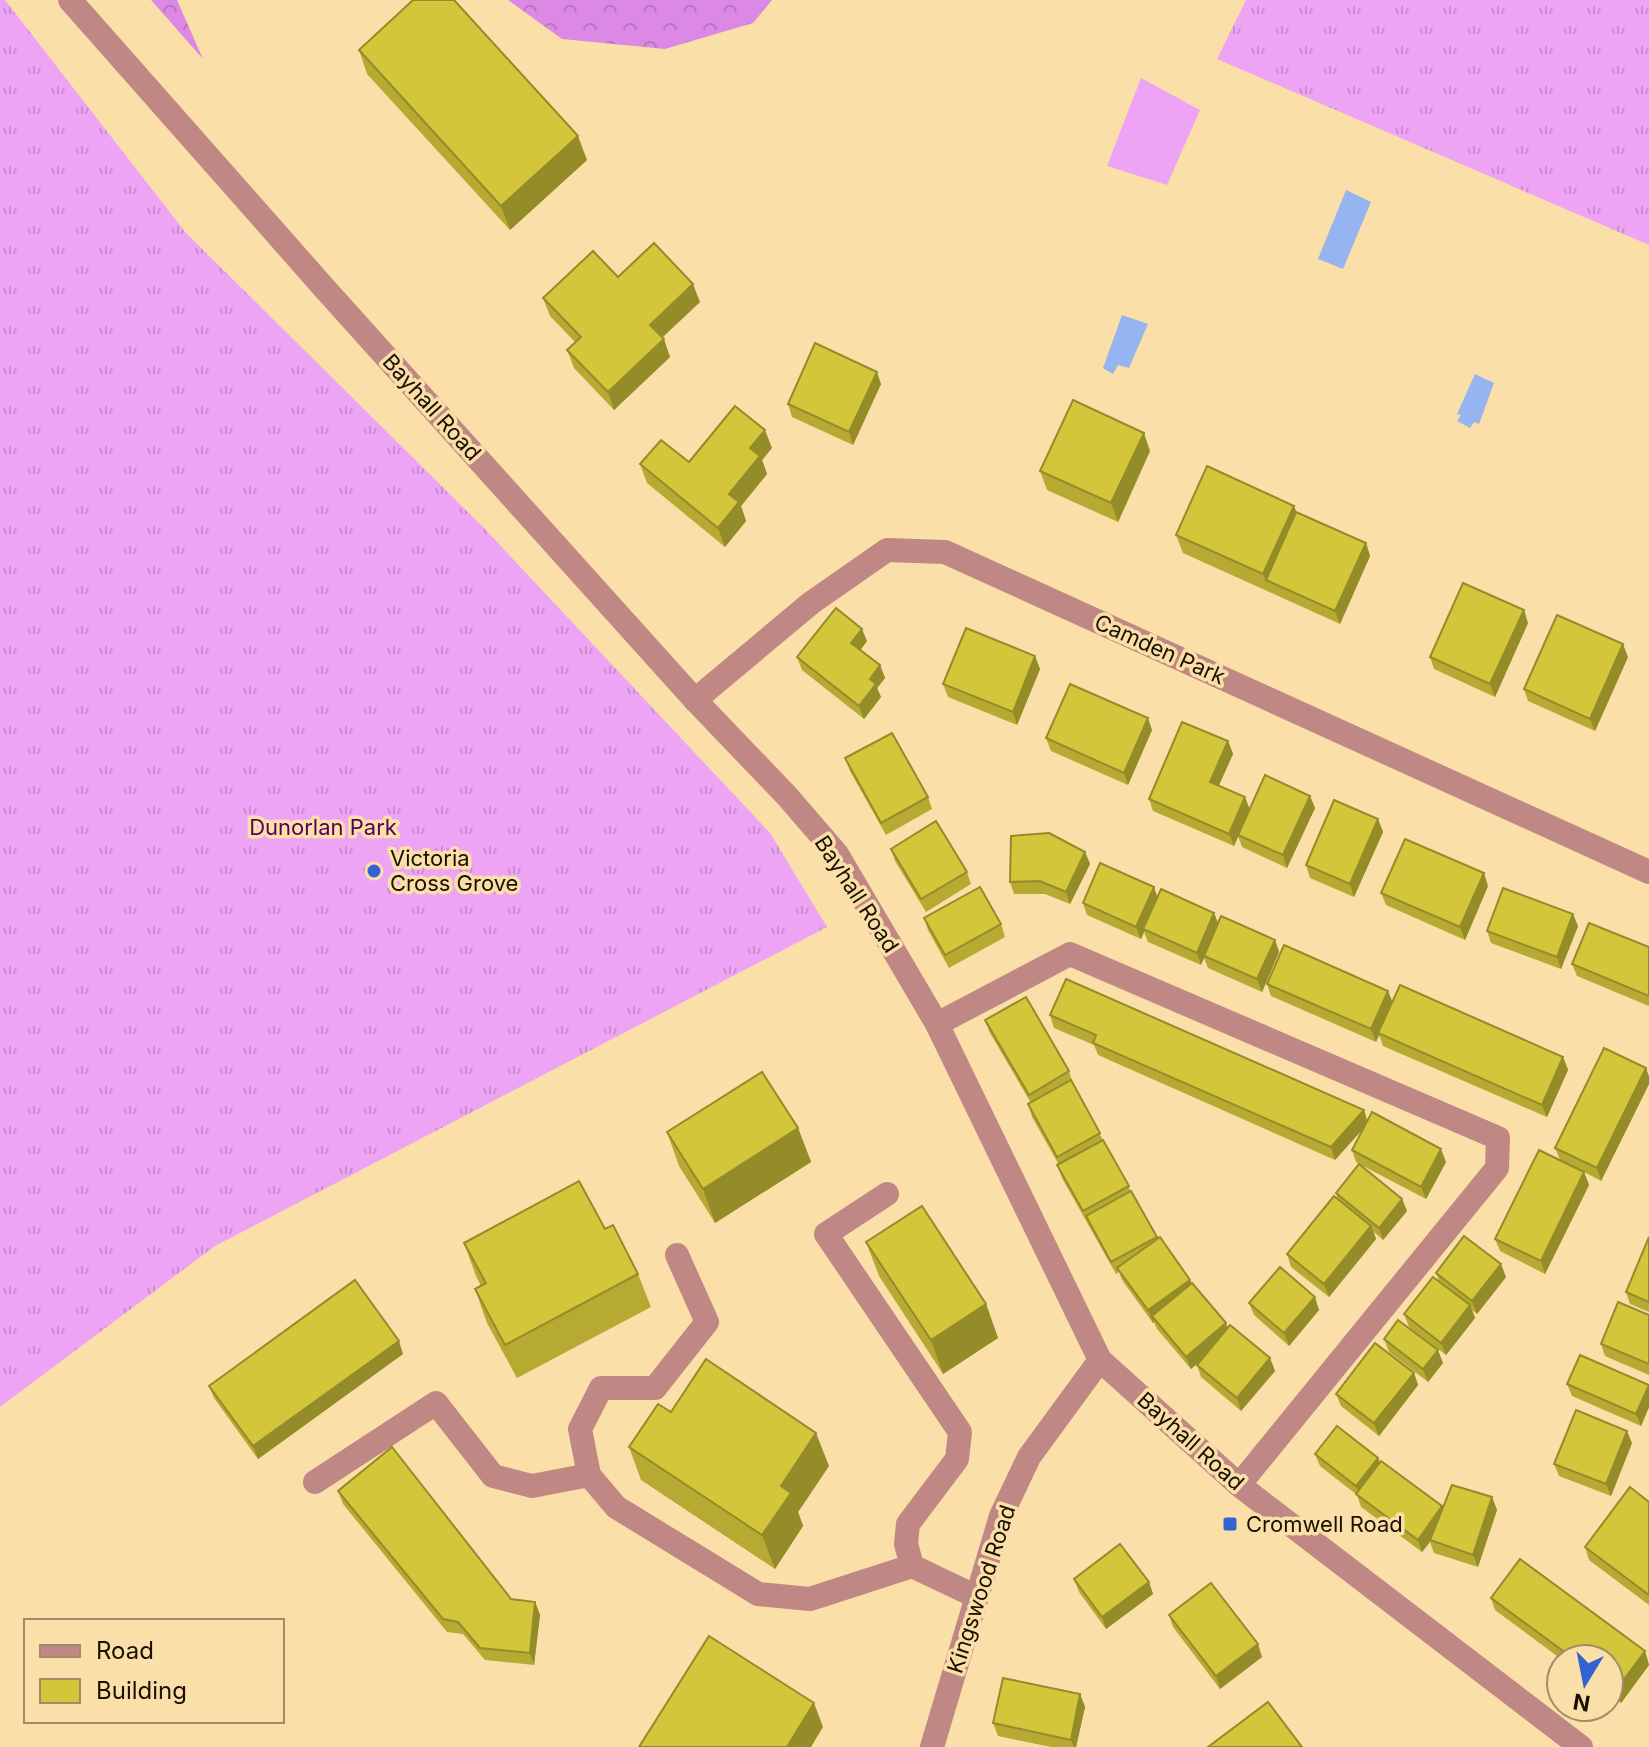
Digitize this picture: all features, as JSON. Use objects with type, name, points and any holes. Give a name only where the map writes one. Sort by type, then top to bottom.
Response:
[{"type":"street","name":"Bayhall Road","points":[[70,0],[695,700],[787,796],[837,854],[937,1024],[1100,1360],[1239,1485],[1581,1747]]},
{"type":"street","name":"Camden Park","points":[[695,700],[811,603],[887,550],[945,552],[1649,872]]},
{"type":"street","points":[[937,1024],[1070,954],[1498,1138],[1497,1168],[1239,1485]]},
{"type":"street","points":[[887,1194],[826,1234],[960,1432],[957,1459],[908,1524],[906,1544],[912,1566]]},
{"type":"street","points":[[677,1255],[707,1322],[655,1388],[601,1388],[580,1429],[589,1475],[616,1507],[758,1594],[810,1599],[912,1566],[975,1596]]},
{"type":"street","name":"Kingswood Road","points":[[932,1747],[1001,1516],[1029,1457],[1100,1360]]},
{"type":"street","points":[[315,1482],[436,1403],[493,1476],[532,1486],[589,1475]]},
{"type":"green space","name":"Dunorlan Park","points":[[0,0],[5,0],[186,233],[482,526],[770,833],[827,927],[215,1246],[0,1407]]},
{"type":"green space","points":[[151,0],[177,0],[203,59]]},
{"type":"green space","points":[[508,0],[772,0],[753,23],[665,49],[562,39]]},
{"type":"green space","points":[[1246,0],[1649,0],[1649,245],[1217,59]]},
{"type":"green space","points":[[1141,78],[1200,110],[1167,185],[1107,166]]},
{"type":"water","points":[[1346,190],[1371,202],[1343,269],[1318,259]]},
{"type":"water","points":[[1122,315],[1148,324],[1129,368],[1118,365],[1113,374],[1103,368]]},
{"type":"water","points":[[1475,374],[1494,383],[1479,424],[1474,422],[1470,428],[1457,421],[1461,415],[1457,414]]},
{"type":"building","points":[[413,0],[454,0],[578,136],[501,206],[359,50]]},
{"type":"building","points":[[654,243],[693,284],[650,325],[664,339],[608,392],[567,350],[581,337],[543,298],[593,251],[618,277]]},
{"type":"building","points":[[815,343],[877,372],[849,432],[788,404]]},
{"type":"building","points":[[1073,400],[1144,433],[1111,503],[1040,471]]},
{"type":"building","points":[[735,406],[765,430],[750,448],[760,456],[729,494],[739,502],[718,528],[640,464],[661,440],[689,462]]},
{"type":"building","points":[[1207,466],[1294,506],[1263,574],[1176,535]]},
{"type":"building","points":[[1296,512],[1366,543],[1335,611],[1266,580]]},
{"type":"building","points":[[1463,583],[1524,610],[1490,684],[1430,657]]},
{"type":"building","points":[[836,608],[862,629],[851,643],[880,665],[870,679],[876,684],[859,706],[797,657]]},
{"type":"building","points":[[1557,615],[1623,644],[1590,719],[1524,689]]},
{"type":"building","points":[[966,628],[1035,656],[1013,712],[943,684]]},
{"type":"building","points":[[1070,684],[1148,718],[1124,773],[1046,738]]},
{"type":"building","points":[[1182,722],[1228,741],[1210,782],[1245,797],[1229,834],[1149,799]]},
{"type":"building","points":[[892,733],[928,797],[881,823],[845,758]]},
{"type":"building","points":[[1265,775],[1310,796],[1283,855],[1238,835]]},
{"type":"building","points":[[1334,800],[1378,819],[1350,884],[1306,865]]},
{"type":"building","points":[[936,821],[967,872],[921,899],[891,849]]},
{"type":"building","points":[[1049,833],[1085,852],[1066,892],[1040,881],[1010,882],[1011,836]]},
{"type":"building","points":[[1405,839],[1484,873],[1460,927],[1381,893]]},
{"type":"building","points":[[1100,863],[1154,887],[1136,927],[1083,903]]},
{"type":"building","points":[[980,887],[1001,924],[945,955],[924,918]]},
{"type":"building","points":[[1503,888],[1573,914],[1557,957],[1487,931]]},
{"type":"building","points":[[1161,889],[1214,913],[1197,953],[1143,929]]},
{"type":"building","points":[[1221,916],[1275,940],[1257,979],[1204,956]]},
{"type":"building","points":[[1589,923],[1649,947],[1649,996],[1572,964]]},
{"type":"building","points":[[1284,945],[1388,991],[1371,1029],[1267,984]]},
{"type":"building","points":[[1066,979],[1364,1110],[1331,1147],[1093,1043],[1096,1035],[1050,1015]]},
{"type":"building","points":[[1400,985],[1563,1057],[1542,1105],[1378,1033]]},
{"type":"building","points":[[1026,997],[1069,1071],[1029,1095],[985,1020]]},
{"type":"building","points":[[1604,1048],[1646,1068],[1597,1168],[1555,1148]]},
{"type":"building","points":[[762,1072],[798,1128],[703,1189],[667,1132]]},
{"type":"building","points":[[1071,1080],[1100,1133],[1057,1157],[1028,1104]]},
{"type":"building","points":[[1372,1112],[1441,1149],[1421,1187],[1352,1150]]},
{"type":"building","points":[[1103,1140],[1129,1186],[1083,1211],[1057,1165]]},
{"type":"building","points":[[1539,1150],[1584,1172],[1541,1261],[1495,1239]]},
{"type":"building","points":[[1359,1164],[1402,1199],[1379,1228],[1336,1193]]},
{"type":"building","points":[[579,1181],[605,1229],[613,1225],[638,1274],[505,1345],[475,1289],[486,1283],[464,1243]]},
{"type":"building","points":[[1131,1191],[1157,1237],[1111,1262],[1086,1216]]},
{"type":"building","points":[[1334,1196],[1371,1226],[1324,1284],[1287,1254]]},
{"type":"building","points":[[922,1206],[986,1304],[931,1340],[866,1242]]},
{"type":"building","points":[[1464,1236],[1501,1264],[1472,1301],[1436,1273]]},
{"type":"building","points":[[1160,1237],[1190,1280],[1148,1310],[1117,1268]]},
{"type":"building","points":[[1649,1237],[1649,1302],[1626,1292]]},
{"type":"building","points":[[1280,1267],[1315,1297],[1284,1333],[1249,1303]]},
{"type":"building","points":[[1433,1277],[1470,1305],[1441,1343],[1404,1314]]},
{"type":"building","points":[[355,1280],[399,1341],[253,1446],[209,1386]]},
{"type":"building","points":[[1192,1283],[1226,1323],[1186,1357],[1152,1316]]},
{"type":"building","points":[[1618,1302],[1649,1315],[1649,1364],[1601,1344]]},
{"type":"building","points":[[1398,1320],[1438,1350],[1423,1369],[1384,1339]]},
{"type":"building","points":[[1230,1325],[1270,1358],[1237,1398],[1197,1365]]},
{"type":"building","points":[[1375,1343],[1414,1373],[1374,1423],[1336,1394]]},
{"type":"building","points":[[1580,1355],[1649,1385],[1636,1414],[1567,1384]]},
{"type":"building","points":[[706,1359],[816,1433],[781,1486],[791,1493],[762,1535],[629,1447],[658,1404],[671,1412]]},
{"type":"building","points":[[1576,1410],[1627,1431],[1606,1484],[1554,1464]]},
{"type":"building","points":[[1337,1426],[1378,1458],[1356,1486],[1315,1454]]},
{"type":"building","points":[[392,1447],[511,1599],[535,1602],[530,1653],[480,1648],[458,1622],[443,1619],[338,1491]]},
{"type":"building","points":[[1381,1461],[1442,1506],[1418,1540],[1356,1494]]},
{"type":"building","points":[[1452,1485],[1492,1497],[1473,1555],[1430,1540]]},
{"type":"building","points":[[1630,1487],[1649,1502],[1649,1595],[1585,1547]]},
{"type":"building","points":[[1120,1544],[1149,1582],[1102,1617],[1074,1579]]},
{"type":"building","points":[[1520,1559],[1645,1651],[1625,1678],[1625,1643],[1552,1643],[1491,1598]]},
{"type":"building","points":[[1211,1583],[1258,1644],[1216,1676],[1169,1615]]},
{"type":"building","points":[[709,1636],[814,1703],[787,1747],[639,1747]]},
{"type":"building","points":[[1003,1678],[1080,1694],[1071,1740],[993,1723]]},
{"type":"building","points":[[1268,1702],[1302,1747],[1208,1747]]},
{"type":"place","name":"Victoria Cross Grove","points":[[374,871]]},
{"type":"place","name":"Cromwell Road","points":[[1230,1524]]}]
